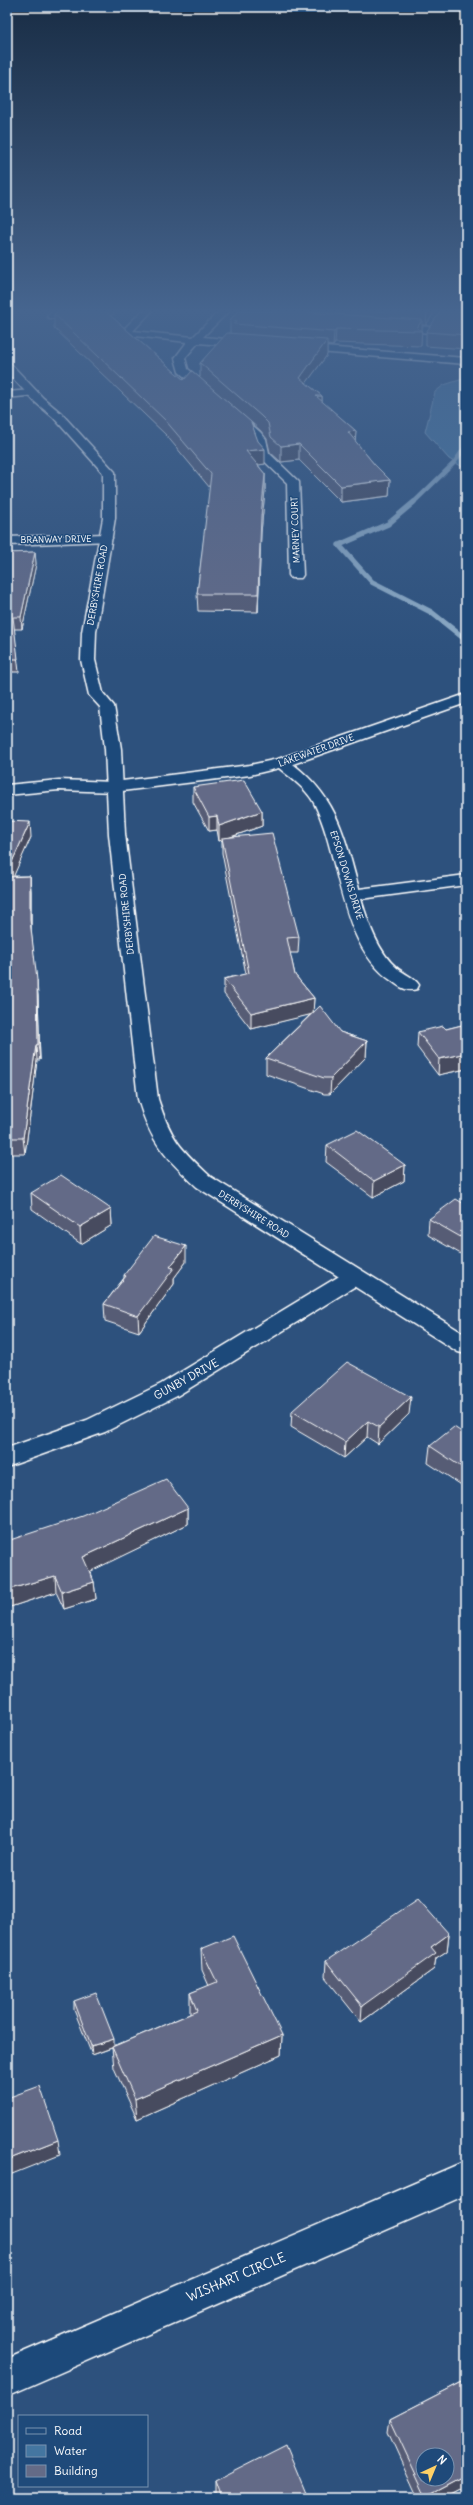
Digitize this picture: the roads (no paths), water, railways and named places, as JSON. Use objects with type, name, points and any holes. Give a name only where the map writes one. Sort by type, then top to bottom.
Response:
[{"type":"street","name":"DERBYSHIRE ROAD","points":[[69,428],[109,472],[109,518],[92,608],[88,660],[92,685],[96,694],[107,706],[113,749],[117,834],[132,975],[148,1099],[156,1125],[172,1152],[204,1182],[466,1346]]},
{"type":"street","name":"MARNEY COURT","points":[[249,428],[260,439],[264,454],[293,482],[296,575]]},
{"type":"street","name":"BRANWAY DRIVE","points":[[7,541],[106,538]]},
{"type":"street","name":"LAKEWATER DRIVE","points":[[7,790],[59,785],[114,787],[250,770],[282,763],[466,698]]},
{"type":"street","name":"EPSON DOWNS DRIVE","points":[[282,763],[323,803],[366,938],[379,959],[392,975],[410,985]]},
{"type":"street","points":[[353,895],[466,880]]},
{"type":"street","name":"GUNBY DRIVE","points":[[7,1458],[96,1426],[169,1390],[354,1277]]},
{"type":"street","name":"WISHART CIRCLE","points":[[7,2378],[466,2178]]},
{"type":"water","points":[[426,428],[466,428],[466,469],[449,459],[425,432]]},
{"type":"waterway","points":[[413,503],[454,463],[466,446]]},
{"type":"waterway","points":[[414,502],[388,524],[339,545],[372,582],[431,612],[465,639]]}]
